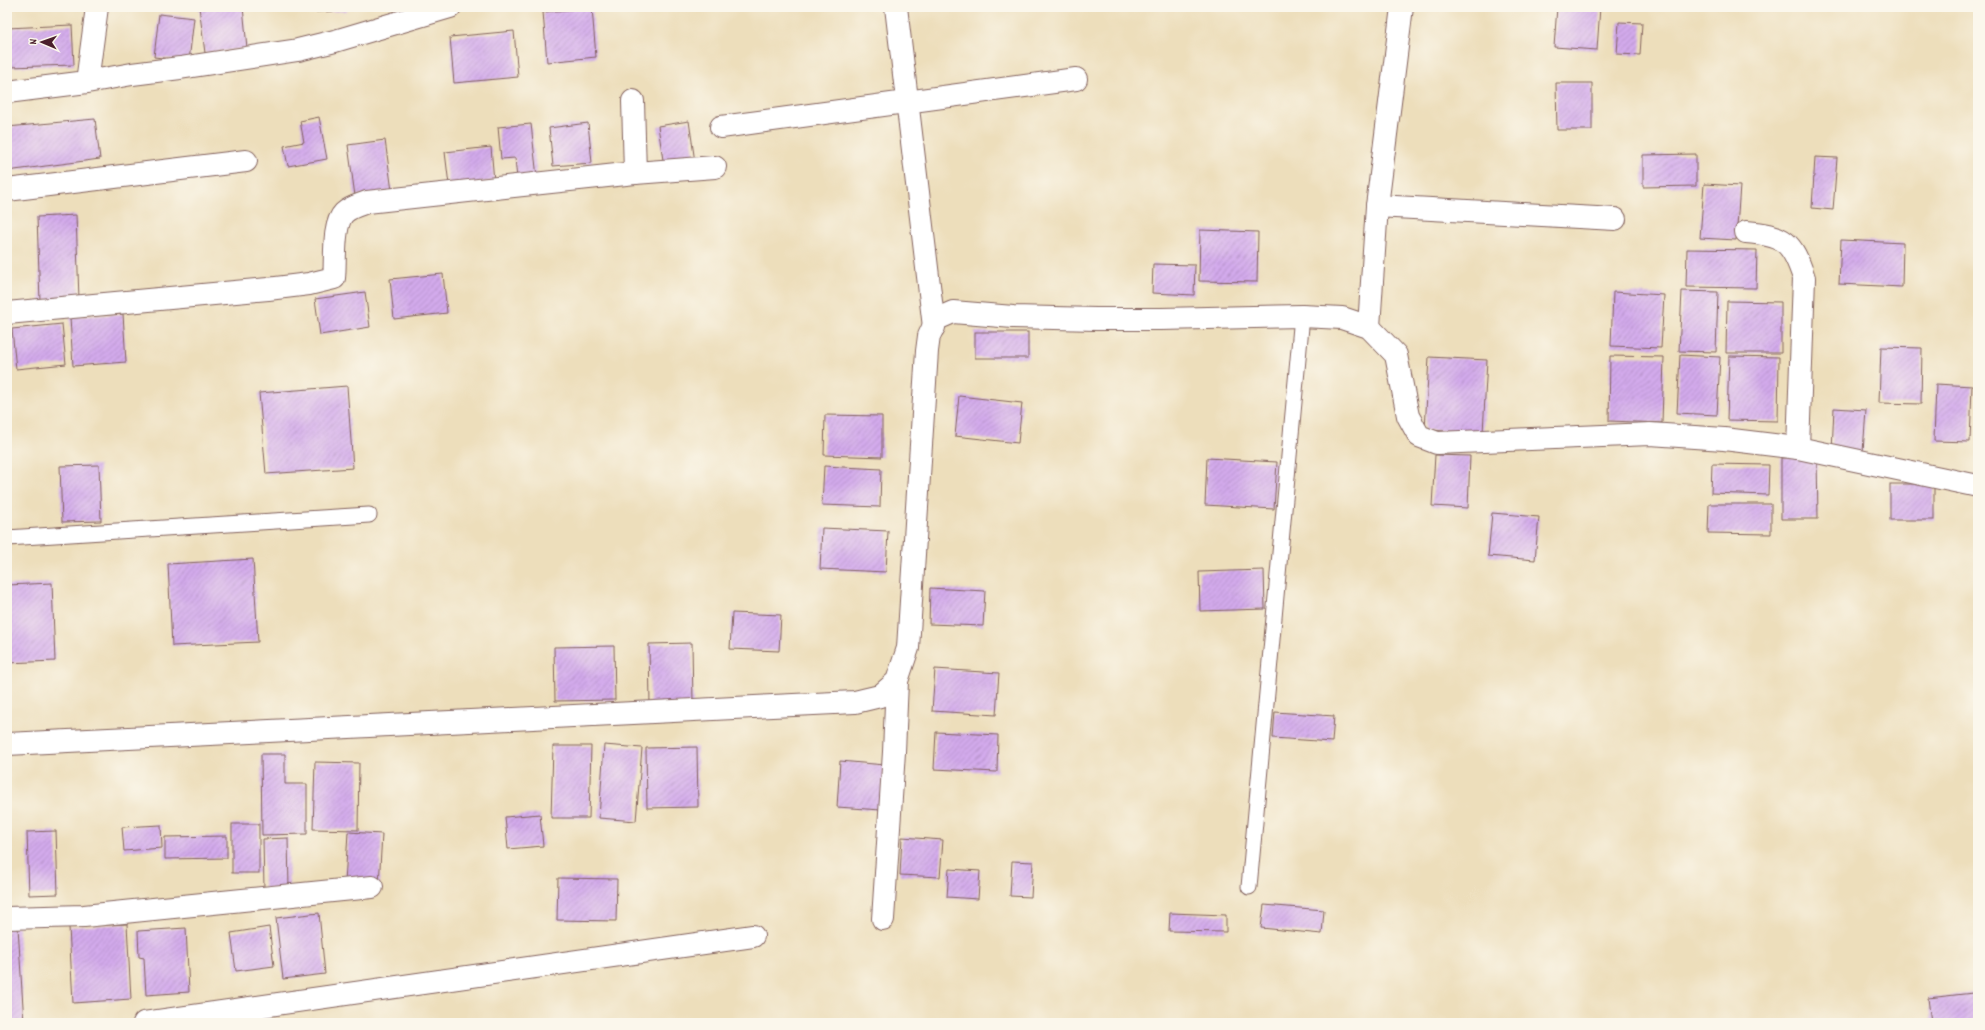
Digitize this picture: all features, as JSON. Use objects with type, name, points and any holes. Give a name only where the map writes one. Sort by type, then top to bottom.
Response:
[{"type":"street","points":[[87,82],[97,7]]},
{"type":"street","points":[[7,92],[87,82],[298,50],[335,41],[450,7]]},
{"type":"street","points":[[896,7],[934,327]]},
{"type":"street","points":[[1369,327],[1377,206],[1402,7]]},
{"type":"street","points":[[721,126],[1076,79]]},
{"type":"street","points":[[633,101],[635,173]]},
{"type":"street","points":[[7,190],[246,161]]},
{"type":"street","points":[[7,313],[309,284],[334,278],[337,227],[343,214],[351,208],[367,202],[635,173],[715,167]]},
{"type":"street","points":[[1377,206],[1615,219]]},
{"type":"street","points":[[1746,232],[1764,234],[1783,240],[1797,255],[1804,278],[1798,448]]},
{"type":"street","points":[[882,919],[894,760],[898,681],[908,648],[927,351],[929,336],[937,319],[953,312],[1014,317],[1110,319],[1302,316],[1342,318],[1369,327],[1396,355],[1408,416],[1419,436],[1437,443],[1650,434],[1724,439],[1798,448],[1978,486]]},
{"type":"street","points":[[7,744],[855,702],[880,696],[898,681]]},
{"type":"street","points":[[7,918],[84,916],[372,887]]},
{"type":"street","points":[[144,1023],[753,936]]},
{"type":"lane","points":[[1249,887],[1302,316]]},
{"type":"lane","points":[[7,538],[369,515]]},
{"type":"building","points":[[199,7],[243,7],[247,48],[205,53]]},
{"type":"building","points":[[314,7],[347,7],[347,11],[314,12]]},
{"type":"building","points":[[1557,7],[1600,7],[1597,50],[1554,47]]},
{"type":"building","points":[[592,8],[596,57],[547,62],[543,12]]},
{"type":"building","points":[[159,14],[194,18],[189,61],[154,57]]},
{"type":"building","points":[[1619,22],[1642,23],[1640,55],[1617,54]]},
{"type":"building","points":[[72,25],[74,65],[9,67],[7,28]]},
{"type":"building","points":[[514,31],[518,77],[454,83],[450,37]]},
{"type":"building","points":[[1556,83],[1592,83],[1592,130],[1557,130]]},
{"type":"building","points":[[319,117],[327,159],[288,166],[284,146],[304,142],[300,121]]},
{"type":"building","points":[[95,119],[100,159],[7,171],[7,127]]},
{"type":"building","points":[[689,121],[695,162],[664,167],[658,126]]},
{"type":"building","points":[[588,123],[592,163],[553,166],[549,128]]},
{"type":"building","points":[[531,124],[537,177],[517,179],[515,158],[501,159],[498,127]]},
{"type":"building","points":[[385,140],[392,191],[355,196],[348,145]]},
{"type":"building","points":[[491,147],[494,181],[449,185],[445,152]]},
{"type":"building","points":[[1696,154],[1696,186],[1643,187],[1643,155]]},
{"type":"building","points":[[1815,157],[1837,158],[1833,210],[1812,208]]},
{"type":"building","points":[[1704,184],[1740,186],[1736,240],[1700,238]]},
{"type":"building","points":[[76,215],[79,299],[40,301],[37,217]]},
{"type":"building","points":[[1200,230],[1258,232],[1257,282],[1199,281]]},
{"type":"building","points":[[1841,240],[1903,243],[1902,287],[1839,284]]},
{"type":"building","points":[[1687,249],[1757,250],[1756,288],[1686,287]]},
{"type":"building","points":[[1153,264],[1195,265],[1194,295],[1152,293]]},
{"type":"building","points":[[443,274],[447,313],[394,319],[390,279]]},
{"type":"building","points":[[1682,291],[1718,292],[1716,352],[1679,351]]},
{"type":"building","points":[[365,292],[370,327],[320,335],[315,299]]},
{"type":"building","points":[[1613,292],[1664,295],[1661,348],[1611,346]]},
{"type":"building","points":[[1727,301],[1781,302],[1781,353],[1726,353]]},
{"type":"building","points":[[123,314],[126,362],[73,366],[70,317]]},
{"type":"building","points":[[62,324],[66,364],[16,369],[12,329]]},
{"type":"building","points":[[975,332],[1028,332],[1028,358],[975,358]]},
{"type":"building","points":[[1881,347],[1922,348],[1921,404],[1879,403]]},
{"type":"building","points":[[1680,355],[1720,357],[1717,415],[1677,413]]},
{"type":"building","points":[[1610,356],[1664,357],[1662,423],[1609,421]]},
{"type":"building","points":[[1729,356],[1779,357],[1778,421],[1727,420]]},
{"type":"building","points":[[1429,357],[1487,360],[1483,433],[1425,430]]},
{"type":"building","points":[[1936,384],[1972,386],[1970,442],[1934,441]]},
{"type":"building","points":[[347,386],[353,468],[266,474],[259,393]]},
{"type":"building","points":[[959,396],[1022,403],[1018,443],[955,436]]},
{"type":"building","points":[[1834,408],[1866,410],[1863,452],[1832,450]]},
{"type":"building","points":[[825,415],[882,416],[882,457],[824,455]]},
{"type":"building","points":[[1435,455],[1470,456],[1468,508],[1432,506]]},
{"type":"building","points":[[1817,457],[1818,519],[1781,519],[1781,458]]},
{"type":"building","points":[[1207,458],[1277,462],[1274,509],[1205,505]]},
{"type":"building","points":[[1712,464],[1769,465],[1768,495],[1711,493]]},
{"type":"building","points":[[99,465],[101,521],[62,522],[60,466]]},
{"type":"building","points":[[824,466],[881,469],[880,507],[822,505]]},
{"type":"building","points":[[1890,484],[1934,484],[1934,520],[1890,520]]},
{"type":"building","points":[[1709,504],[1771,504],[1771,534],[1708,533]]},
{"type":"building","points":[[1492,513],[1539,517],[1535,560],[1488,556]]},
{"type":"building","points":[[822,528],[888,531],[886,572],[820,569]]},
{"type":"building","points":[[253,559],[258,642],[172,646],[168,564]]},
{"type":"building","points":[[1264,570],[1265,609],[1200,611],[1199,572]]},
{"type":"building","points":[[52,583],[55,661],[7,663],[7,585]]},
{"type":"building","points":[[930,588],[985,591],[983,626],[929,624]]},
{"type":"building","points":[[732,613],[781,615],[779,651],[730,649]]},
{"type":"building","points":[[692,643],[693,704],[650,705],[649,644]]},
{"type":"building","points":[[614,646],[615,700],[555,701],[554,647]]},
{"type":"building","points":[[935,669],[999,673],[996,715],[932,711]]},
{"type":"building","points":[[1275,712],[1334,716],[1332,742],[1273,738]]},
{"type":"building","points":[[936,732],[998,735],[997,772],[934,769]]},
{"type":"building","points":[[604,745],[642,748],[636,821],[599,818]]},
{"type":"building","points":[[553,746],[591,746],[589,818],[551,818]]},
{"type":"building","points":[[697,747],[698,807],[647,808],[646,748]]},
{"type":"building","points":[[261,754],[285,754],[285,784],[307,784],[307,834],[262,835]]},
{"type":"building","points":[[840,761],[885,765],[881,810],[837,807]]},
{"type":"building","points":[[315,762],[359,763],[358,830],[313,829]]},
{"type":"building","points":[[540,814],[543,846],[508,849],[505,817]]},
{"type":"building","points":[[232,824],[259,824],[259,873],[232,873]]},
{"type":"building","points":[[161,825],[162,848],[124,851],[122,827]]},
{"type":"building","points":[[56,831],[58,894],[29,895],[27,832]]},
{"type":"building","points":[[348,832],[382,834],[379,885],[345,883]]},
{"type":"building","points":[[227,836],[227,858],[165,859],[165,837]]},
{"type":"building","points":[[902,837],[943,840],[940,877],[900,875]]},
{"type":"building","points":[[288,838],[289,889],[264,889],[263,839]]},
{"type":"building","points":[[1012,861],[1033,862],[1031,897],[1010,896]]},
{"type":"building","points":[[949,869],[980,871],[978,899],[947,897]]},
{"type":"building","points":[[558,878],[617,879],[616,921],[557,920]]},
{"type":"building","points":[[1264,905],[1324,910],[1322,934],[1261,928]]},
{"type":"building","points":[[319,913],[325,974],[283,979],[276,918]]},
{"type":"building","points":[[1170,913],[1226,915],[1226,932],[1169,931]]},
{"type":"building","points":[[127,924],[131,999],[73,1003],[69,927]]},
{"type":"building","points":[[18,927],[24,1023],[7,1023],[7,928]]},
{"type":"building","points":[[269,927],[274,966],[236,971],[231,933]]},
{"type":"building","points":[[186,928],[189,992],[146,995],[144,958],[139,957],[138,931]]},
{"type":"building","points":[[1973,993],[1977,1023],[1931,1023],[1928,998]]}]
